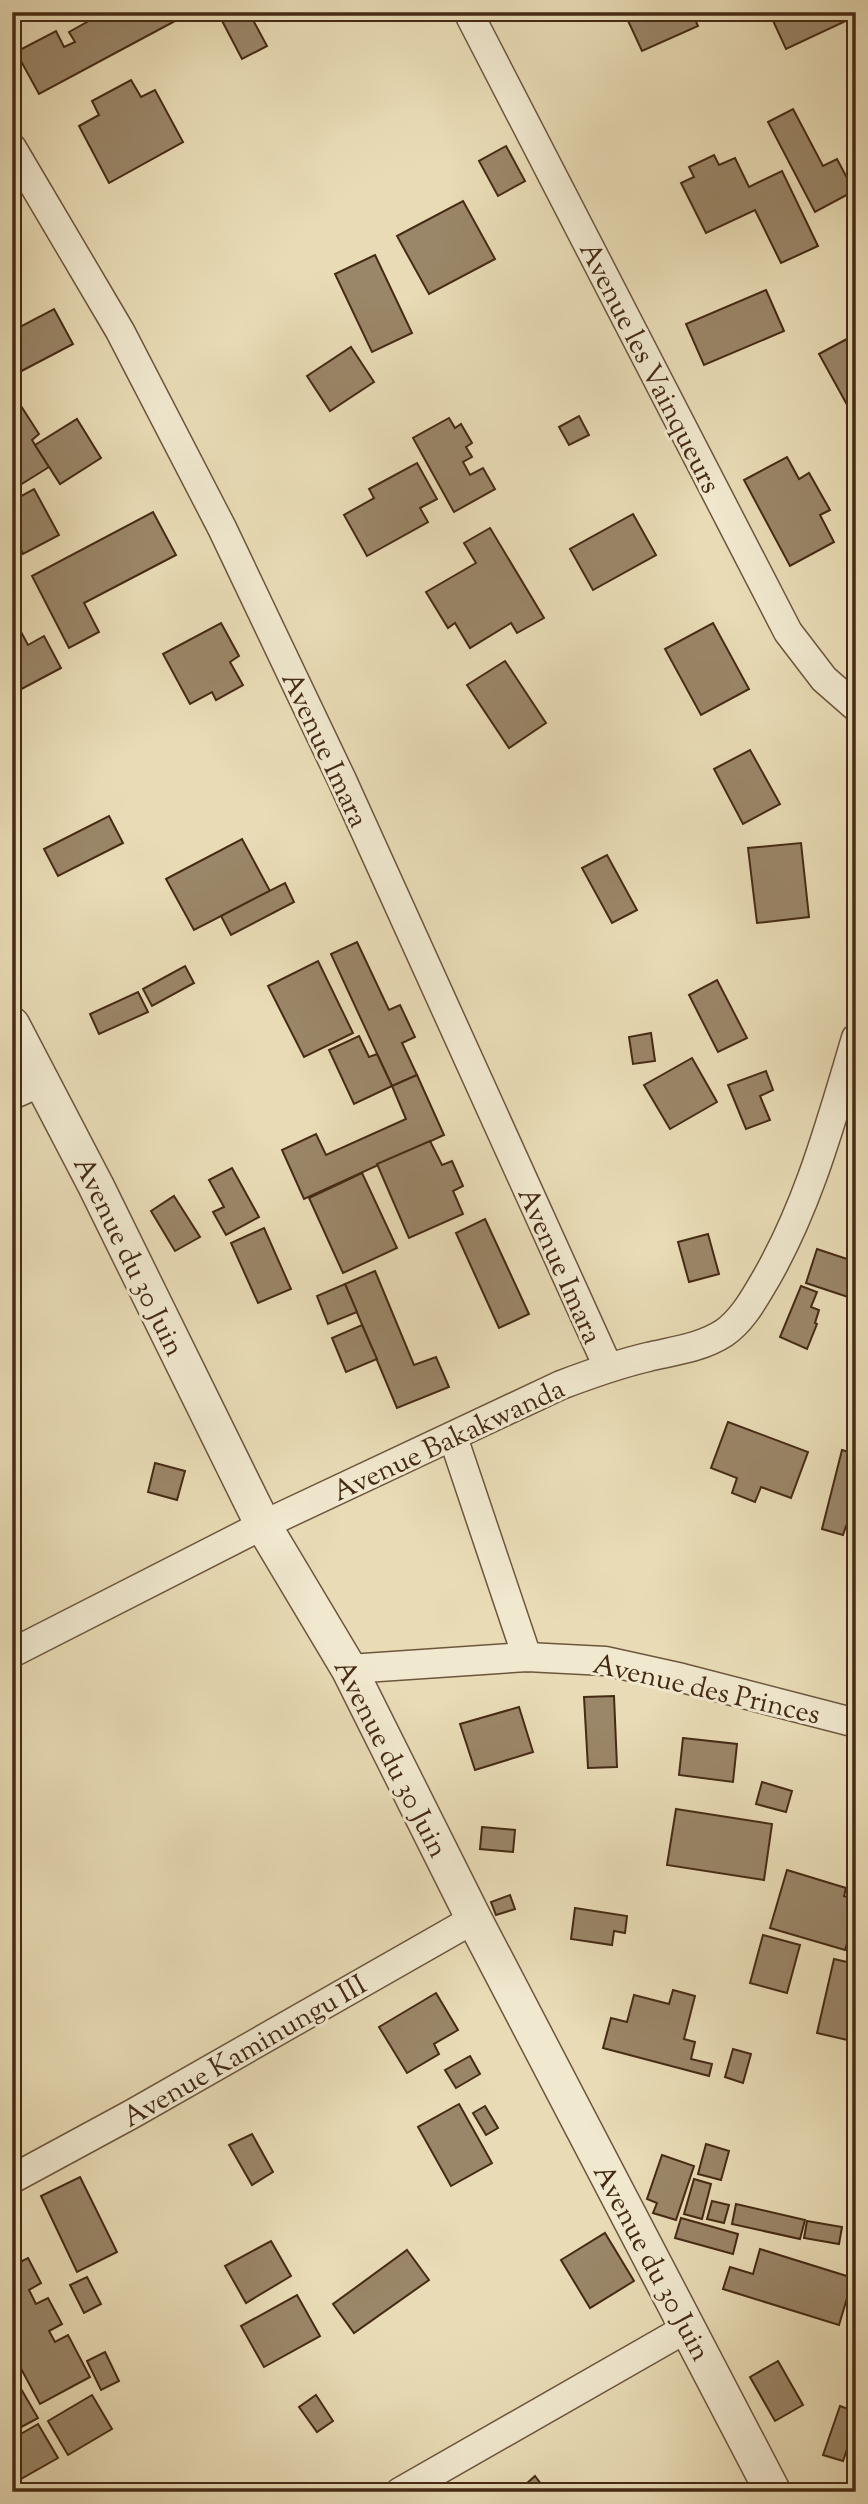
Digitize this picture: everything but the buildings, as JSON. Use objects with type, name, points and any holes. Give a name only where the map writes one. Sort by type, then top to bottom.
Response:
[{"type":"street","name":"Avenue les Vainqueurs","points":[[468,12],[788,632],[824,679],[856,707]]},
{"type":"street","name":"Avenue Imara","points":[[12,148],[120,331],[222,528],[342,780],[608,1367]]},
{"type":"street","name":"Avenue du 30 Juin","points":[[12,1026],[28,1088],[263,1525],[349,1669],[474,1919],[773,2492]]},
{"type":"street","name":"Avenue Bakakwanda","points":[[12,1653],[263,1525],[561,1385],[608,1367],[699,1345],[725,1332],[743,1315],[790,1234],[815,1169],[856,1038]]},
{"type":"street","points":[[453,1437],[527,1657]]},
{"type":"street","name":"Avenue des Princes","points":[[349,1669],[527,1657],[605,1661],[856,1723]]},
{"type":"street","name":"Avenue Kaminungu III","points":[[12,2179],[132,2114],[474,1919]]},
{"type":"street","points":[[400,2492],[687,2328]]}]
